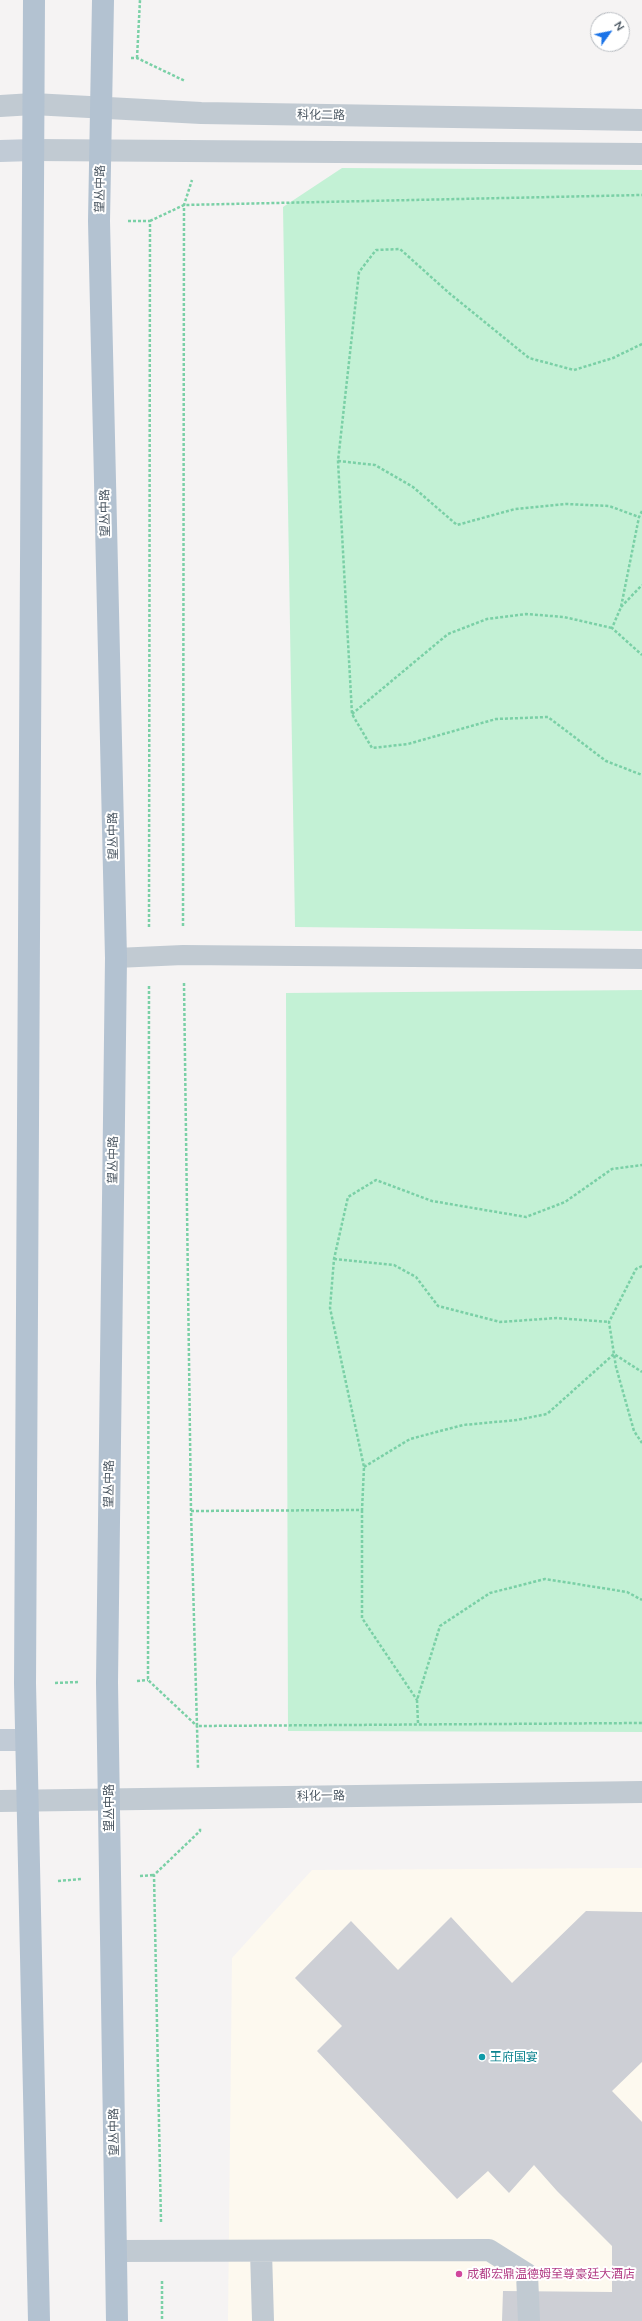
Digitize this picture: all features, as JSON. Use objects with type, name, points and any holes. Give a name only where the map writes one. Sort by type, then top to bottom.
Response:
[{"type":"main road","points":[[34,0],[25,1683],[39,2321]]},
{"type":"main road","name":"望丛中路","points":[[103,0],[99,221],[116,958],[107,1682],[117,2321]]},
{"type":"main road","points":[[0,151],[33,150]]},
{"type":"main road","points":[[0,1740],[26,1740]]},
{"type":"street","name":"科化二路","points":[[0,106],[33,104],[201,113],[642,120]]},
{"type":"street","points":[[33,150],[101,152],[642,154]]},
{"type":"street","name":"科化一路","points":[[0,1801],[642,1792]]},
{"type":"street","points":[[116,2251],[489,2250],[527,2274],[529,2321]]},
{"type":"street","points":[[261,2251],[262,2321]]},
{"type":"lane","points":[[116,958],[149,958],[183,955],[642,959]]},
{"type":"path","points":[[137,58],[140,0]]},
{"type":"path","points":[[102,58],[137,58],[188,82]]},
{"type":"path","points":[[99,221],[150,221],[184,206],[642,195]]},
{"type":"path","points":[[148,1680],[150,221]]},
{"type":"path","points":[[642,344],[613,358],[574,370],[529,358],[449,293],[400,249],[376,250],[359,272],[338,461],[352,714],[372,748],[408,744],[496,719],[548,717],[606,762],[642,775]]},
{"type":"path","points":[[338,461],[375,465],[413,486],[457,525],[514,509],[566,504],[608,506],[639,517]]},
{"type":"path","points":[[612,628],[621,607],[639,517],[642,511]]},
{"type":"path","points":[[621,607],[642,585]]},
{"type":"path","points":[[352,714],[448,634],[487,619],[526,614],[564,616],[612,628],[642,655]]},
{"type":"path","points":[[417,1700],[362,1618],[362,1510],[364,1467],[330,1308],[334,1259],[348,1197],[376,1180],[432,1201],[526,1217],[565,1202],[612,1169],[642,1165]]},
{"type":"path","points":[[334,1259],[394,1265],[416,1277],[438,1306],[500,1322],[557,1318],[608,1322]]},
{"type":"path","points":[[642,1266],[636,1269],[608,1322],[616,1368],[634,1431],[642,1443]]},
{"type":"path","points":[[364,1467],[410,1439],[462,1425],[517,1420],[547,1414],[614,1354]]},
{"type":"path","points":[[614,1354],[642,1372]]},
{"type":"path","points":[[191,1511],[362,1510]]},
{"type":"path","points":[[418,1723],[417,1700],[440,1626],[490,1593],[545,1579],[627,1592],[642,1600]]},
{"type":"path","points":[[25,1683],[148,1680],[197,1726],[642,1722]]},
{"type":"path","points":[[162,2321],[154,1875],[200,1831],[197,1726]]},
{"type":"shaded area","points":[[642,1868],[642,2321],[228,2321],[232,1958],[312,1870]]},
{"type":"green space","points":[[342,168],[642,170],[642,931],[295,927],[283,207]]},
{"type":"green space","points":[[642,990],[642,1732],[288,1731],[286,993]]},
{"type":"building","name":"王府国宴","points":[[586,1911],[642,1912],[642,2062],[612,2091],[642,2122],[642,2321],[502,2321],[503,2291],[612,2292],[612,2246],[557,2191],[534,2165],[509,2193],[488,2171],[457,2199],[317,2051],[342,2026],[295,1978],[351,1921],[398,1970],[451,1917],[512,1983]]},
{"type":"place","name":"王府国宴","points":[[482,2057]]},
{"type":"place","name":"成都宏鼎温德姆至尊豪廷大酒店","points":[[459,2274]]}]
